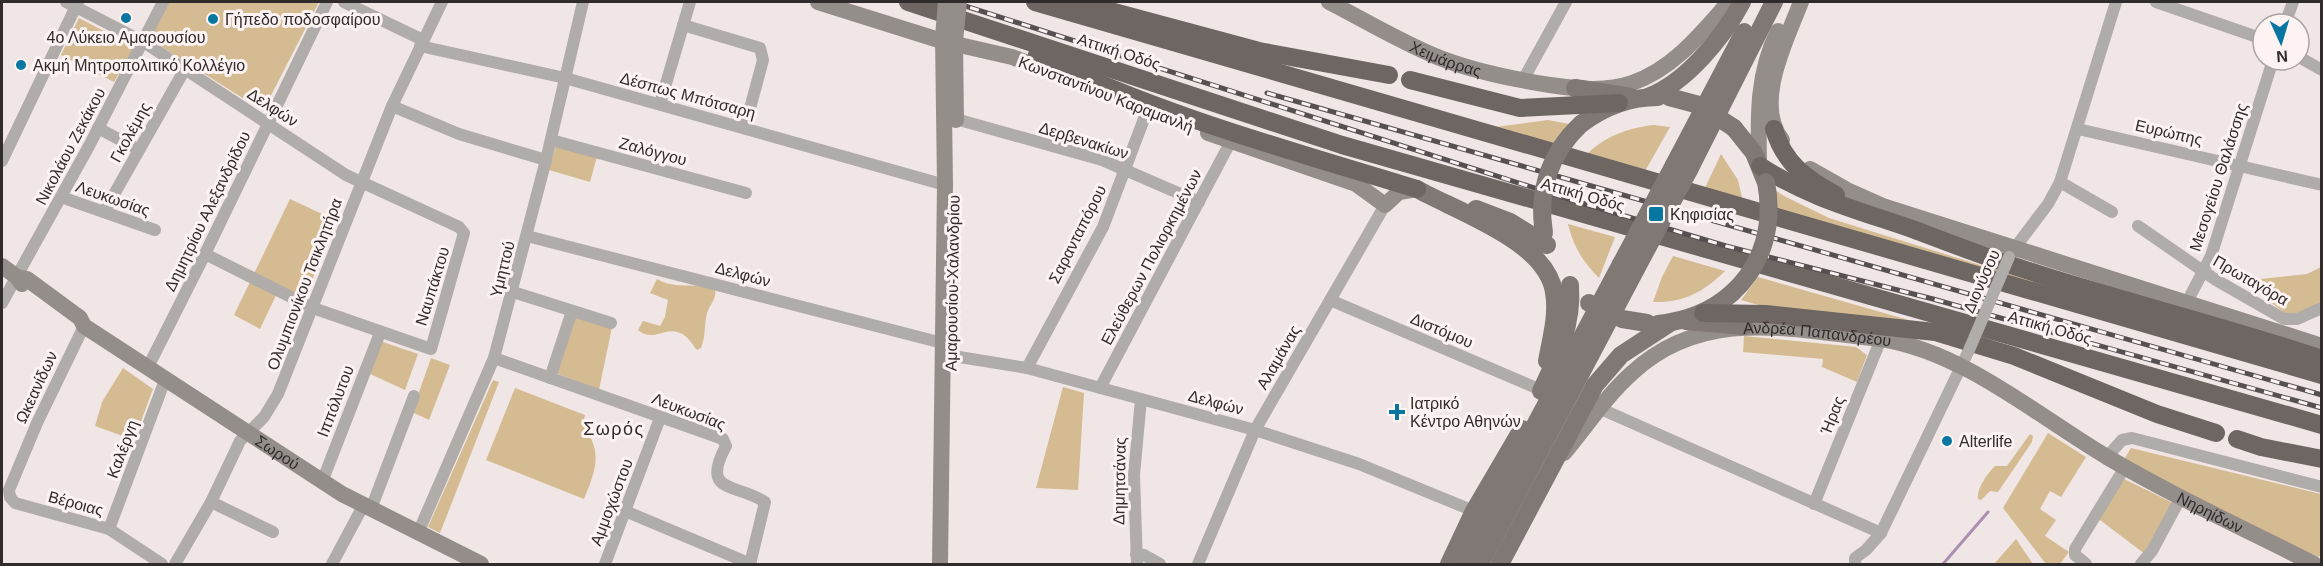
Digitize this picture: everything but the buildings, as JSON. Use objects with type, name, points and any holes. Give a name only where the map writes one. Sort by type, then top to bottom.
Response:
[{"type":"highway","name":"Αττική Οδός","points":[[908,2],[1342,145],[2322,425]]},
{"type":"highway","name":"Αττική Οδός","points":[[1035,2],[2322,375]]},
{"type":"highway","points":[[1077,2],[1259,51],[1389,75]]},
{"type":"highway","points":[[974,22],[1067,69],[1132,96],[1417,189]]},
{"type":"highway","points":[[1410,80],[1520,108],[1634,99]]},
{"type":"highway","points":[[1774,129],[1783,153],[1798,171],[1867,213]]},
{"type":"highway","points":[[1761,167],[1816,198],[1867,213],[2025,270],[2269,341],[2322,359]]},
{"type":"highway","points":[[1703,313],[1788,316],[1935,332],[2014,356],[2157,414],[2216,433]]},
{"type":"highway","points":[[2237,439],[2322,459]]},
{"type":"main road","points":[[1743,2],[1731,22],[1704,55],[1659,93],[1634,99],[1581,124],[1558,151],[1548,172],[1542,203],[1545,240],[1556,267],[1572,288],[1610,315],[1633,322],[1744,326]]},
{"type":"main road","points":[[1681,168],[1760,2]]},
{"type":"main road","points":[[1461,564],[1774,2]]},
{"type":"main road","points":[[1500,564],[1580,410],[1607,369],[1637,342],[1670,322],[1703,313],[1727,298],[1750,273],[1764,244],[1769,213],[1761,167],[1748,144],[1734,128],[1709,110],[1669,98],[1634,99],[1575,88]]},
{"type":"main road","points":[[1417,189],[1501,218],[1545,240]]},
{"type":"main road","points":[[1417,189],[1514,240],[1543,266],[1554,291],[1555,310],[1541,390]]},
{"type":"main road","points":[[1480,564],[1628,266]]},
{"type":"main road","points":[[1449,564],[1474,511],[1541,390],[1566,334],[1572,288]]},
{"type":"street","name":"Νικολάου Ζεκάκου","points":[[2,303],[98,128],[163,2]]},
{"type":"street","name":"Δημητρίου Αλεξανδρίδου","points":[[147,369],[269,124],[284,85],[327,2]]},
{"type":"street","name":"Δέσπως Μπότσαρη","points":[[344,2],[421,43],[565,78],[945,185]]},
{"type":"street","name":"Ολυμπιονίκου Τσικλητήρα","points":[[175,564],[211,502],[240,441],[273,404],[392,106],[442,2]]},
{"type":"street","name":"Υμηττού","points":[[418,533],[494,358],[551,140],[580,2]]},
{"type":"street","points":[[660,104],[690,2]]},
{"type":"street","name":"Κωνσταντίνου Καραμανλή","points":[[818,2],[1042,67],[1147,111],[1356,183],[1385,205]]},
{"type":"street","name":"Αμαρουσίου-Χαλανδρίου","points":[[940,564],[945,349],[956,119],[946,2]]},
{"type":"street","name":"Αμαρουσίου-Χαλανδρίου","points":[[949,564],[945,185],[949,40],[959,2]]},
{"type":"street","name":"Χειμάρρας","points":[[1329,2],[1435,56],[1523,80],[1575,88],[1616,87],[1644,78],[1680,54],[1729,2]]},
{"type":"street","points":[[1523,80],[1566,2]]},
{"type":"street","points":[[1761,167],[1759,101],[1764,68],[1775,37],[1794,2]]},
{"type":"street","points":[[1801,2],[1776,70],[1772,102],[1774,129],[1803,163],[1847,190],[1883,206],[1967,231],[2011,253],[2187,302],[2322,346]]},
{"type":"street","name":"Διονύσου","points":[[1855,564],[1855,558],[1866,550],[1881,533],[1961,368],[2011,253],[2048,204],[2060,182],[2116,2]]},
{"type":"street","points":[[2156,2],[2251,35]]},
{"type":"street","name":"Δελφών","points":[[73,3],[142,41],[361,183],[459,227],[464,233]]},
{"type":"street","points":[[2,161],[73,3]]},
{"type":"street","points":[[683,25],[760,48],[763,60],[745,127]]},
{"type":"street","name":"Γκολέμης","points":[[104,212],[185,69]]},
{"type":"street","name":"Μεσογείου Θαλάσσης","points":[[2187,302],[2211,256],[2269,72]]},
{"type":"street","points":[[392,106],[459,134],[546,160]]},
{"type":"street","name":"Σαρανταπόρου","points":[[1027,368],[1103,227],[1127,169],[1147,111]]},
{"type":"street","name":"Δερβενακίων","points":[[956,119],[1081,153],[1127,169],[1199,202]]},
{"type":"street","points":[[98,128],[139,150]]},
{"type":"street","name":"Ευρώπης","points":[[2078,129],[2322,185]]},
{"type":"street","name":"Ζαλόγγου","points":[[551,140],[746,194]]},
{"type":"street","name":"Ελεύθερων Πολιορκημένων","points":[[1100,388],[1231,141]]},
{"type":"street","points":[[2060,182],[2112,212]]},
{"type":"street","points":[[1385,205],[1399,192],[1417,189]]},
{"type":"street","name":"Λευκωσίας","points":[[61,197],[155,230]]},
{"type":"street","name":"Αλαμάνας","points":[[1198,564],[1255,430],[1385,205]]},
{"type":"street","name":"Πρωταγόρα","points":[[2138,226],[2204,272],[2288,320],[2302,318],[2322,308]]},
{"type":"street","name":"Ναυπάκτου","points":[[380,333],[431,349],[464,233]]},
{"type":"street","name":"Δελφών","points":[[527,236],[630,260],[945,349],[1027,368],[1255,430],[1359,464],[1474,511]]},
{"type":"street","points":[[205,254],[313,308],[380,333]]},
{"type":"street","name":"Σωρού","points":[[2,266],[75,325],[84,326],[321,482],[473,563]]},
{"type":"street","points":[[513,292],[612,323]]},
{"type":"street","name":"Διστόμου","points":[[1330,300],[1541,390]]},
{"type":"street","points":[[550,378],[572,311]]},
{"type":"street","name":"Ωκεανίδων","points":[[5,501],[37,423],[84,326]]},
{"type":"street","name":"Ανδρέα Παπανδρέου","points":[[1551,468],[1632,372],[1663,350],[1696,334],[1744,326],[1881,339],[1907,345],[1961,368],[2107,457]]},
{"type":"street","name":"Ιππόλυτου","points":[[321,482],[380,333]]},
{"type":"street","name":"Ήρας","points":[[1814,504],[1881,339]]},
{"type":"street","name":"Λευκωσίας","points":[[494,358],[723,439],[726,446],[716,464],[718,479],[724,484],[765,502],[750,564]]},
{"type":"street","name":"Καλέργη","points":[[109,529],[165,381]]},
{"type":"street","points":[[333,564],[367,508],[414,396]]},
{"type":"street","name":"Δημητσάνας","points":[[1137,559],[1134,452],[1141,399]]},
{"type":"street","points":[[1600,409],[1881,533]]},
{"type":"street","name":"Αμμοχώστου","points":[[605,564],[660,418]]},
{"type":"street","points":[[2107,457],[2122,440],[2132,438],[2322,487]]},
{"type":"street","name":"Νηρηίδων","points":[[2107,457],[2314,564]]},
{"type":"street","points":[[2086,564],[2074,553],[2125,466]]},
{"type":"street","points":[[2141,564],[2152,551],[2181,497]]},
{"type":"street","name":"Βέροιας","points":[[5,501],[109,529],[162,564]]},
{"type":"street","points":[[211,502],[273,532]]},
{"type":"street","points":[[625,511],[750,564]]},
{"type":"street","points":[[1137,559],[1144,555],[1160,564]]},
{"type":"shaded area","points":[[168,2],[319,2],[263,111],[148,38]]},
{"type":"shaded area","points":[[79,18],[134,47],[114,82],[61,55]]},
{"type":"shaded area","points":[[1548,120],[1575,125],[1557,149],[1495,127]]},
{"type":"shaded area","points":[[1654,125],[1670,127],[1644,173],[1585,156],[1608,138],[1635,128]]},
{"type":"shaded area","points":[[557,142],[598,153],[590,182],[549,170]]},
{"type":"shaded area","points":[[1721,154],[1738,180],[1743,202],[1704,190]]},
{"type":"shaded area","points":[[1768,185],[1784,196],[1829,218],[2122,309],[1771,208]]},
{"type":"shaded area","points":[[290,199],[337,221],[304,299],[280,287],[260,329],[234,315]]},
{"type":"shaded area","points":[[1568,224],[1615,237],[1599,278],[1579,253]]},
{"type":"shaded area","points":[[1673,256],[1725,271],[1709,285],[1692,295],[1674,301],[1653,302]]},
{"type":"shaded area","points":[[2321,267],[2321,303],[2289,316],[2243,281],[2307,274]]},
{"type":"shaded area","points":[[1758,277],[1912,321],[1786,313],[1741,300]]},
{"type":"shaded area","points":[[657,279],[671,284],[715,289],[714,299],[707,313],[701,348],[697,350],[683,334],[674,331],[649,335],[638,330],[643,321],[660,326],[665,317],[668,300],[650,293]]},
{"type":"shaded area","points":[[576,315],[612,327],[599,390],[556,373]]},
{"type":"shaded area","points":[[1744,336],[1856,347],[1867,355],[1857,382],[1822,367],[1823,359],[1743,352]]},
{"type":"shaded area","points":[[380,341],[418,354],[405,390],[368,373]]},
{"type":"shaded area","points":[[431,358],[450,365],[429,420],[412,412]]},
{"type":"shaded area","points":[[123,368],[153,389],[134,440],[95,426],[102,402]]},
{"type":"shaded area","points":[[493,380],[499,382],[440,533],[428,527]]},
{"type":"shaded area","points":[[1063,387],[1084,393],[1078,490],[1036,488]]},
{"type":"shaded area","points":[[515,388],[585,415],[583,425],[593,444],[596,461],[584,499],[486,460]]},
{"type":"shaded area","points":[[2048,433],[2086,457],[2061,497],[2050,491],[2040,509],[2056,520],[2045,536],[2069,552],[2060,564],[2046,564],[2003,508]]},
{"type":"shaded area","points":[[2030,434],[2033,436],[2032,442],[1998,492],[1990,491],[1981,500],[1978,499],[1981,486],[1989,473],[1995,466],[2007,466]]},
{"type":"shaded area","points":[[2131,448],[2321,494],[2321,554],[2319,557],[2287,544],[2123,461]]},
{"type":"shaded area","points":[[2120,477],[2173,503],[2145,554],[2096,517]]},
{"type":"shaded area","points":[[2016,539],[2033,564],[1994,564]]},
{"type":"waterway","points":[[1943,564],[1988,512]]},
{"type":"railway","points":[[953,2],[1578,202],[1726,246],[1933,299],[2322,408]]},
{"type":"railway","points":[[1267,93],[2322,395]]},
{"type":"place","name":"4ο Λύκειο Αμαρουσίου","points":[[126,18]]},
{"type":"place","name":"Γήπεδο ποδοσφαίρου","points":[[213,19]]},
{"type":"place","name":"Ακμή Μητροπολιτικό Κολλέγιο","points":[[21,65]]},
{"type":"place","name":"Κηφισίας","points":[[1656,214]]},
{"type":"place","name":"Ιατρικό Κέντρο Αθηνών","points":[[1397,412]]},
{"type":"place","name":"Alterlife","points":[[1947,441]]},
{"type":"district","name":"Σωρός","points":[[614,429]]}]
